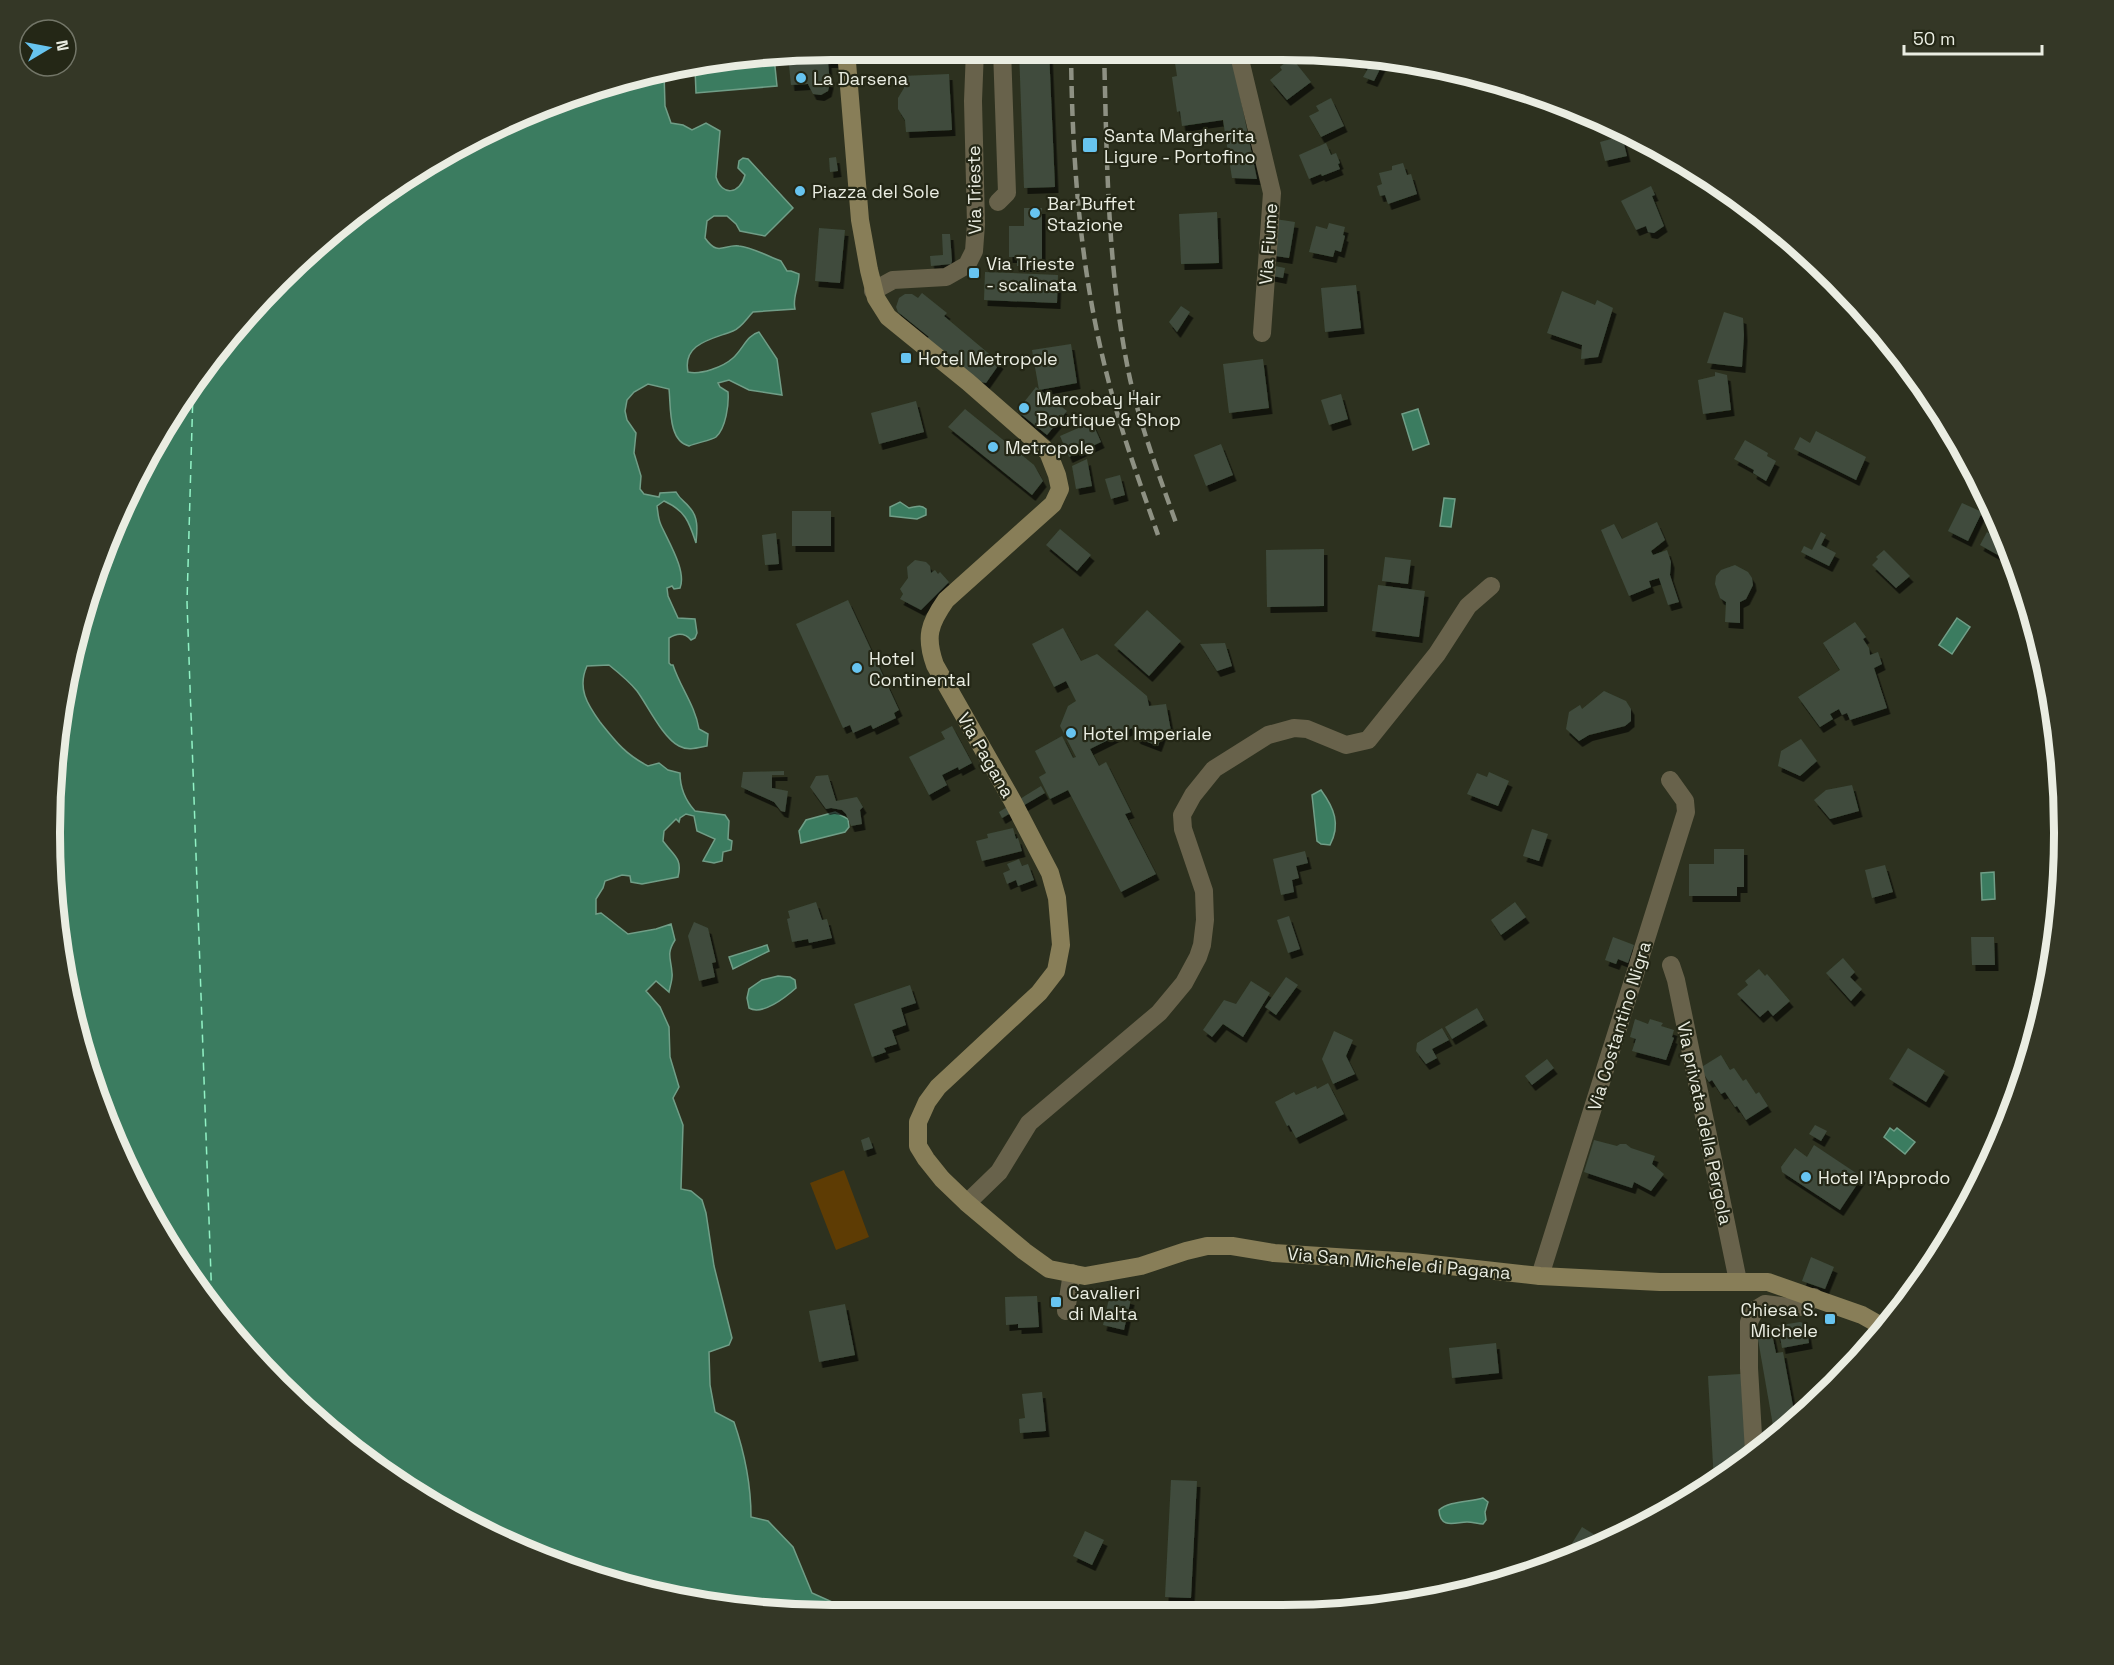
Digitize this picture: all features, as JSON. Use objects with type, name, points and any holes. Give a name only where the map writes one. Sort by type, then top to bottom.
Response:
[{"type":"main road","name":"Via Pagana","points":[[847,60],[860,220],[873,291],[888,317],[968,382],[1048,452],[1058,475],[1060,489],[1053,504],[946,600],[932,620],[929,638],[930,652],[935,665],[1012,800],[1050,873],[1061,921],[1061,945],[1056,971],[1039,993],[938,1087],[927,1102],[918,1122],[918,1146],[942,1179]]},
{"type":"main road","name":"Via San Michele di Pagana","points":[[942,1179],[1024,1251],[1049,1269],[1085,1276],[1141,1266],[1207,1246],[1232,1246],[1274,1253],[1413,1262],[1540,1276],[1660,1282],[1768,1282],[1862,1315],[1877,1324]]},
{"type":"street","name":"Via Trieste","points":[[873,291],[893,280],[946,277],[967,265],[974,251],[976,224],[973,101],[975,60]]},
{"type":"street","points":[[998,202],[1007,193],[1002,60]]},
{"type":"street","name":"Via Fiume","points":[[1240,60],[1272,193],[1262,333]]},
{"type":"street","points":[[967,1203],[999,1172],[1029,1123],[1159,1013],[1184,983],[1202,945],[1205,920],[1203,891],[1183,829],[1182,815],[1193,795],[1214,769],[1268,735],[1294,728],[1307,729],[1346,745],[1368,740],[1437,654],[1468,606],[1491,586]]},
{"type":"street","name":"Via Costantino Nigra","points":[[1540,1276],[1686,812],[1685,801],[1670,780]]},
{"type":"street","name":"Via privata della Pergola","points":[[1671,965],[1738,1281]]},
{"type":"street","points":[[1066,1311],[1072,1273]]},
{"type":"street","points":[[1754,1444],[1749,1322],[1755,1310],[1765,1304],[1796,1308],[1806,1305],[1814,1297]]},
{"type":"shaded area","points":[[775,63],[777,86],[696,93],[695,73]]},
{"type":"shaded area","points":[[664,79],[665,106],[671,123],[683,125],[692,130],[706,123],[720,131],[716,177],[722,188],[731,191],[739,186],[745,175],[738,168],[739,161],[743,158],[748,159],[793,208],[765,236],[740,231],[727,216],[714,216],[707,221],[705,238],[714,247],[744,247],[781,261],[787,271],[799,274],[799,279],[794,301],[795,309],[753,312],[736,330],[708,340],[694,348],[687,362],[688,372],[693,373],[718,367],[733,358],[748,339],[759,332],[777,359],[782,395],[749,390],[729,380],[718,383],[728,392],[727,409],[722,428],[716,437],[689,446],[677,438],[674,431],[669,389],[648,384],[634,392],[627,400],[625,411],[627,420],[636,433],[634,453],[641,476],[640,489],[644,494],[659,497],[660,493],[676,492],[693,512],[696,520],[696,543],[689,523],[682,513],[664,501],[657,506],[660,523],[676,556],[681,573],[680,588],[674,589],[672,586],[667,588],[668,596],[678,618],[695,619],[697,633],[691,640],[681,635],[669,638],[669,663],[673,665],[691,704],[699,729],[708,734],[707,746],[693,749],[673,742],[637,691],[609,665],[587,666],[583,689],[591,709],[616,742],[648,766],[659,763],[668,770],[680,773],[681,784],[688,803],[695,811],[725,815],[729,821],[728,839],[732,841],[731,850],[723,852],[722,861],[714,863],[703,861],[715,839],[697,831],[694,816],[686,814],[680,818],[679,822],[676,819],[664,831],[663,841],[678,861],[678,877],[642,884],[631,882],[630,876],[622,875],[605,881],[596,899],[596,914],[601,913],[628,934],[671,924],[675,940],[670,953],[672,980],[669,992],[656,981],[646,991],[660,1007],[669,1027],[670,1057],[679,1087],[673,1098],[683,1125],[681,1189],[691,1191],[702,1200],[714,1266],[732,1338],[729,1345],[709,1352],[710,1385],[715,1412],[734,1422],[749,1481],[751,1517],[768,1521],[793,1547],[812,1593],[839,1605],[782,1603],[682,1590],[633,1579],[537,1546],[446,1502],[403,1475],[323,1413],[286,1379],[220,1303],[190,1262],[163,1219],[119,1128],[86,1032],[75,983],[62,883],[60,832],[62,782],[75,682],[86,633],[101,584],[140,491],[163,446],[190,403],[220,362],[286,286],[362,220],[403,190],[446,163],[537,119],[584,101]]},
{"type":"shaded area","points":[[1418,409],[1429,444],[1413,450],[1402,414]]},
{"type":"shaded area","points":[[1444,498],[1455,499],[1451,527],[1440,526]]},
{"type":"shaded area","points":[[900,502],[909,508],[924,507],[926,515],[917,519],[890,516],[890,507]]},
{"type":"shaded area","points":[[1957,618],[1970,627],[1952,654],[1939,645]]},
{"type":"shaded area","points":[[1321,790],[1334,816],[1335,830],[1330,845],[1317,841],[1312,795]]},
{"type":"shaded area","points":[[835,812],[848,819],[849,827],[845,832],[801,843],[799,831],[806,820]]},
{"type":"shaded area","points":[[1994,872],[1995,899],[1982,900],[1981,873]]},
{"type":"shaded area","points":[[767,945],[769,951],[733,969],[729,957]]},
{"type":"shaded area","points":[[778,976],[795,980],[796,988],[767,1008],[754,1010],[749,1008],[747,998],[749,989],[762,980]]},
{"type":"shaded area","points":[[1890,1128],[1894,1131],[1897,1128],[1915,1142],[1905,1154],[1884,1137]]},
{"type":"shaded area","points":[[844,1170],[869,1237],[836,1250],[810,1183]]},
{"type":"shaded area","points":[[1483,1498],[1488,1502],[1485,1512],[1486,1520],[1483,1524],[1467,1522],[1449,1524],[1445,1523],[1440,1516],[1439,1510],[1443,1507]]},
{"type":"building","points":[[835,60],[835,62],[828,62],[830,83],[828,91],[821,95],[813,94],[808,84],[791,85],[789,62]]},
{"type":"building","points":[[1019,60],[1049,60],[1055,187],[1024,188]]},
{"type":"building","points":[[1233,60],[1257,179],[1232,178],[1223,120],[1182,126],[1180,111],[1177,112],[1172,77],[1177,76],[1175,63]]},
{"type":"building","points":[[1287,60],[1294,60],[1311,82],[1287,100],[1270,80],[1282,70],[1280,67]]},
{"type":"building","points":[[1365,65],[1381,67],[1374,81],[1363,77],[1369,67]]},
{"type":"building","points":[[949,74],[952,130],[906,132],[905,120],[898,109],[898,98],[904,88],[902,76]]},
{"type":"building","points":[[1331,98],[1344,126],[1321,137],[1309,116],[1319,111],[1316,106]]},
{"type":"building","points":[[1617,137],[1623,140],[1627,156],[1605,161],[1600,142]]},
{"type":"building","points":[[1326,143],[1331,155],[1336,153],[1340,169],[1309,179],[1299,155]]},
{"type":"building","points":[[836,157],[838,171],[830,172],[829,158]]},
{"type":"building","points":[[1403,163],[1407,175],[1411,174],[1417,194],[1388,204],[1385,195],[1380,196],[1377,186],[1382,184],[1379,173],[1392,170],[1392,166]]},
{"type":"building","points":[[1651,186],[1655,195],[1652,196],[1664,226],[1654,233],[1648,232],[1646,226],[1636,230],[1621,201]]},
{"type":"building","points":[[1024,208],[1042,208],[1042,266],[1017,266],[1017,257],[1009,257],[1009,226],[1024,226]]},
{"type":"building","points":[[1217,212],[1219,263],[1181,264],[1179,214]]},
{"type":"building","points":[[1275,219],[1295,222],[1289,258],[1269,255]]},
{"type":"building","points":[[1329,223],[1345,227],[1341,252],[1335,250],[1333,257],[1309,252],[1316,226],[1327,229]]},
{"type":"building","points":[[819,228],[845,230],[840,283],[815,281]]},
{"type":"building","points":[[942,234],[950,234],[951,264],[931,266],[930,256],[943,255]]},
{"type":"building","points":[[1270,265],[1285,268],[1283,278],[1268,275]]},
{"type":"building","points":[[985,272],[1058,275],[1057,303],[984,300]]},
{"type":"building","points":[[1356,285],[1361,328],[1325,332],[1321,288]]},
{"type":"building","points":[[1562,291],[1595,305],[1597,300],[1613,308],[1598,357],[1581,359],[1582,345],[1547,333]]},
{"type":"building","points":[[922,293],[947,313],[944,316],[1000,363],[986,383],[977,381],[926,339],[929,337],[898,312],[896,307],[899,298],[905,294],[912,294],[918,298]]},
{"type":"building","points":[[1181,306],[1190,312],[1177,332],[1169,322]]},
{"type":"building","points":[[1724,312],[1743,318],[1742,367],[1707,363]]},
{"type":"building","points":[[1071,344],[1077,383],[1039,390],[1032,350]]},
{"type":"building","points":[[1263,359],[1269,408],[1229,413],[1223,364]]},
{"type":"building","points":[[1715,372],[1727,375],[1731,410],[1703,414],[1698,380],[1715,376]]},
{"type":"building","points":[[1036,387],[1067,411],[1047,435],[1017,411]]},
{"type":"building","points":[[1341,394],[1348,419],[1329,425],[1321,400]]},
{"type":"building","points":[[916,401],[924,432],[879,444],[871,413]]},
{"type":"building","name":"Metropole","points":[[965,409],[1034,465],[1043,481],[1032,495],[948,427]]},
{"type":"building","points":[[1092,422],[1101,442],[1069,457],[1060,436]]},
{"type":"building","points":[[1816,431],[1866,457],[1856,480],[1794,449],[1800,437],[1810,443]]},
{"type":"building","points":[[1745,440],[1768,453],[1767,456],[1776,461],[1766,481],[1753,473],[1754,470],[1734,459]]},
{"type":"building","points":[[1221,444],[1233,475],[1206,486],[1194,455]]},
{"type":"building","points":[[1087,459],[1092,486],[1076,489],[1072,466]]},
{"type":"building","points":[[1120,475],[1125,495],[1111,499],[1105,479]]},
{"type":"building","points":[[1962,503],[1982,512],[1968,541],[1948,531]]},
{"type":"building","points":[[792,511],[831,511],[831,546],[792,546]]},
{"type":"building","points":[[1657,522],[1665,540],[1651,551],[1653,555],[1667,550],[1671,562],[1670,575],[1679,602],[1668,605],[1659,578],[1649,581],[1651,587],[1629,596],[1601,530],[1614,524],[1622,539]]},
{"type":"building","points":[[1060,529],[1091,555],[1077,571],[1046,545]]},
{"type":"building","points":[[1821,532],[1826,535],[1821,545],[1836,553],[1829,566],[1801,552],[1804,546],[1812,550]]},
{"type":"building","points":[[1987,532],[1995,536],[2003,558],[1980,545]]},
{"type":"building","points":[[776,533],[779,564],[765,565],[762,535]]},
{"type":"building","points":[[1324,549],[1324,606],[1267,607],[1266,550]]},
{"type":"building","points":[[1884,550],[1910,576],[1896,588],[1872,565],[1878,559],[1876,557]]},
{"type":"building","points":[[1385,557],[1411,560],[1408,584],[1382,581]]},
{"type":"building","points":[[915,560],[926,562],[930,566],[931,573],[935,570],[938,574],[940,572],[949,582],[921,610],[900,599],[903,594],[900,589],[908,578],[907,567]]},
{"type":"building","points":[[1735,565],[1748,572],[1753,585],[1746,599],[1740,602],[1740,623],[1725,622],[1726,602],[1720,598],[1715,584],[1716,576],[1721,570]]},
{"type":"building","points":[[1378,585],[1425,591],[1419,637],[1372,631]]},
{"type":"building","name":"Hotel Continental","points":[[848,600],[899,710],[894,713],[896,718],[873,729],[871,725],[853,733],[850,725],[843,728],[796,624]]},
{"type":"building","points":[[1147,610],[1181,641],[1149,676],[1114,645]]},
{"type":"building","points":[[1855,622],[1866,637],[1863,639],[1869,648],[1870,655],[1878,652],[1882,664],[1874,668],[1887,708],[1850,720],[1847,713],[1842,715],[1839,709],[1830,714],[1833,719],[1820,727],[1798,697],[1840,670],[1823,643]]},
{"type":"building","points":[[1063,628],[1081,661],[1097,654],[1147,696],[1149,706],[1166,704],[1171,731],[1162,735],[1158,746],[1137,738],[1132,728],[1090,749],[1099,766],[1106,762],[1131,812],[1125,814],[1156,874],[1121,892],[1068,790],[1050,799],[1039,777],[1046,773],[1035,751],[1062,736],[1073,758],[1076,757],[1060,726],[1068,706],[1076,701],[1066,681],[1054,687],[1032,644]]},
{"type":"building","points":[[1225,643],[1232,666],[1217,671],[1200,644]]},
{"type":"building","points":[[1604,691],[1626,701],[1631,709],[1631,721],[1625,726],[1589,735],[1579,741],[1566,729],[1569,712],[1580,705],[1582,709]]},
{"type":"building","points":[[952,726],[972,763],[942,775],[947,785],[929,795],[909,757],[945,739],[941,732]]},
{"type":"building","points":[[1801,739],[1817,761],[1800,776],[1778,766],[1781,751]]},
{"type":"building","points":[[784,771],[784,775],[772,775],[772,788],[788,791],[785,812],[781,811],[774,802],[741,787],[743,772]]},
{"type":"building","points":[[1489,772],[1509,781],[1498,806],[1467,794],[1477,773],[1487,777]]},
{"type":"building","points":[[828,775],[836,801],[857,797],[863,807],[860,810],[862,824],[851,826],[842,810],[826,809],[810,787],[816,776]]},
{"type":"building","points":[[1852,785],[1859,811],[1830,819],[1814,800],[1826,790]]},
{"type":"building","points":[[1041,786],[1045,793],[1002,818],[999,812]]},
{"type":"building","points":[[1013,828],[1022,851],[982,861],[976,841],[988,838],[987,834]]},
{"type":"building","points":[[1532,829],[1548,834],[1539,861],[1523,856]]},
{"type":"building","points":[[1714,849],[1744,849],[1744,887],[1737,887],[1737,896],[1689,896],[1689,864],[1714,864]]},
{"type":"building","points":[[1305,851],[1308,863],[1296,866],[1299,878],[1292,880],[1294,892],[1281,895],[1273,859]]},
{"type":"building","points":[[1019,859],[1022,866],[1028,864],[1034,880],[1018,886],[1016,880],[1007,884],[1003,873],[1010,870],[1007,864]]},
{"type":"building","points":[[1885,865],[1893,892],[1872,898],[1865,870]]},
{"type":"building","points":[[816,902],[822,920],[827,919],[832,938],[809,943],[808,939],[792,942],[787,919],[790,918],[788,911]]},
{"type":"building","points":[[1515,902],[1526,917],[1501,935],[1491,920]]},
{"type":"building","points":[[1289,916],[1300,949],[1288,953],[1277,920]]},
{"type":"building","points":[[694,922],[708,928],[716,962],[712,963],[715,977],[699,981],[688,936]]},
{"type":"building","points":[[1613,937],[1634,945],[1628,963],[1618,959],[1616,964],[1605,960]]},
{"type":"building","points":[[1971,937],[1994,937],[1995,965],[1972,965]]},
{"type":"building","points":[[1843,958],[1855,972],[1850,977],[1862,989],[1851,1001],[1826,973]]},
{"type":"building","points":[[1759,969],[1765,976],[1767,974],[1790,1001],[1773,1016],[1768,1010],[1760,1017],[1737,994],[1748,985],[1745,981]]},
{"type":"building","points":[[1286,977],[1298,985],[1276,1015],[1265,1007]]},
{"type":"building","points":[[1251,981],[1270,993],[1243,1037],[1223,1024],[1212,1037],[1203,1030],[1224,1000],[1236,1004]]},
{"type":"building","points":[[910,985],[916,1003],[901,1008],[906,1025],[892,1030],[897,1044],[884,1048],[886,1052],[872,1057],[854,1004]]},
{"type":"building","points":[[1477,1008],[1484,1020],[1452,1039],[1445,1027]]},
{"type":"building","points":[[1635,1019],[1648,1024],[1650,1019],[1674,1030],[1672,1037],[1674,1038],[1666,1060],[1632,1051],[1636,1039],[1630,1037]]},
{"type":"building","points":[[1442,1028],[1449,1040],[1432,1049],[1437,1058],[1426,1064],[1416,1051],[1417,1043]]},
{"type":"building","points":[[1334,1031],[1353,1040],[1346,1056],[1355,1074],[1333,1084],[1322,1059]]},
{"type":"building","points":[[1908,1048],[1945,1071],[1926,1102],[1889,1079]]},
{"type":"building","points":[[1721,1055],[1730,1070],[1734,1068],[1743,1081],[1746,1079],[1756,1094],[1759,1092],[1768,1106],[1746,1120],[1725,1092],[1721,1094],[1700,1068]]},
{"type":"building","points":[[1547,1059],[1554,1068],[1532,1085],[1525,1076]]},
{"type":"building","points":[[1328,1083],[1344,1114],[1296,1138],[1275,1102],[1294,1092],[1296,1095]]},
{"type":"building","points":[[1815,1125],[1827,1131],[1821,1141],[1809,1134]]},
{"type":"building","points":[[869,1137],[873,1148],[864,1151],[861,1140]]},
{"type":"building","points":[[1594,1140],[1617,1146],[1626,1144],[1655,1156],[1652,1164],[1664,1174],[1651,1191],[1634,1182],[1632,1188],[1584,1172]]},
{"type":"building","points":[[1814,1145],[1862,1177],[1840,1210],[1782,1172],[1781,1167],[1795,1148],[1807,1157]]},
{"type":"building","points":[[1811,1257],[1834,1267],[1825,1289],[1802,1281]]},
{"type":"building","points":[[1110,1294],[1131,1299],[1124,1330],[1103,1325]]},
{"type":"building","points":[[1037,1296],[1039,1327],[1018,1328],[1018,1324],[1006,1325],[1005,1297]]},
{"type":"building","points":[[845,1304],[855,1355],[819,1362],[809,1311]]},
{"type":"building","points":[[1800,1322],[1806,1324],[1809,1343],[1782,1348],[1775,1326]]},
{"type":"building","points":[[1770,1324],[1776,1353],[1783,1352],[1794,1410],[1773,1427],[1756,1328]]},
{"type":"building","points":[[1496,1343],[1499,1373],[1452,1378],[1449,1348]]},
{"type":"building","points":[[1741,1374],[1746,1450],[1714,1473],[1708,1376]]},
{"type":"building","points":[[1042,1392],[1046,1431],[1020,1433],[1019,1419],[1025,1418],[1022,1394]]},
{"type":"building","points":[[1171,1480],[1197,1481],[1191,1598],[1165,1597]]},
{"type":"building","points":[[1582,1527],[1598,1537],[1577,1546],[1568,1549]]},
{"type":"building","points":[[1085,1531],[1104,1540],[1092,1565],[1073,1556]]},
{"type":"ferry route","points":[[193,399],[187,602],[212,1291]]},
{"type":"railway","points":[[1071,60],[1073,133],[1079,216],[1098,339],[1113,399],[1158,535]]},
{"type":"railway","points":[[1104,60],[1112,257],[1122,339],[1139,415],[1176,523]]},
{"type":"place","name":"La Darsena","points":[[801,78]]},
{"type":"place","name":"Santa Margherita Ligure - Portofino","points":[[1090,145]]},
{"type":"place","name":"Piazza del Sole","points":[[800,191]]},
{"type":"place","name":"Bar Buffet Stazione","points":[[1035,213]]},
{"type":"place","name":"Via Trieste - scalinata","points":[[974,273]]},
{"type":"place","name":"Hotel Metropole","points":[[906,358]]},
{"type":"place","name":"Marcobay Hair Boutique & Shop","points":[[1024,408]]},
{"type":"place","name":"Metropole","points":[[993,447]]},
{"type":"place","name":"Hotel Continental","points":[[857,668]]},
{"type":"place","name":"Hotel Imperiale","points":[[1071,733]]},
{"type":"place","name":"Hotel l'Approdo","points":[[1806,1177]]},
{"type":"place","name":"Cavalieri di Malta","points":[[1056,1302]]},
{"type":"place","name":"Chiesa S. Michele","points":[[1830,1319]]}]
